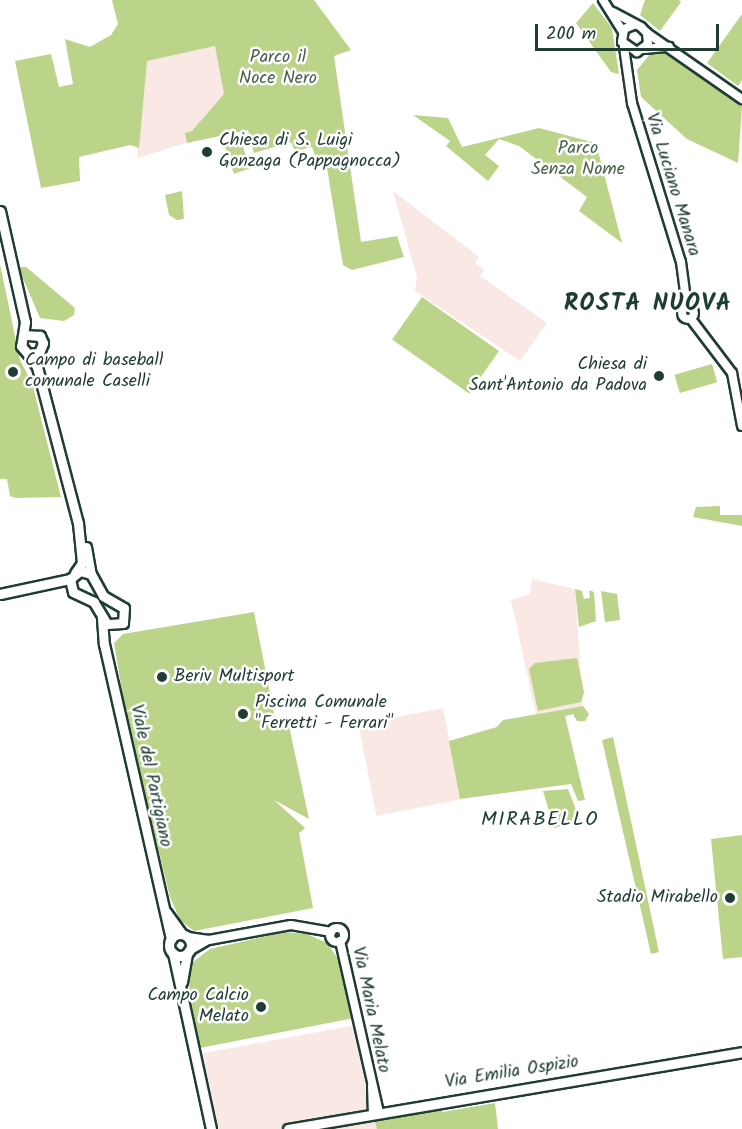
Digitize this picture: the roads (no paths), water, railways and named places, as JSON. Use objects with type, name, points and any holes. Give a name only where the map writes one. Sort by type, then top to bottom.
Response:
[{"type":"main road","points":[[0,211],[28,334],[21,346],[34,354]]},
{"type":"main road","points":[[28,334],[42,339],[34,354],[91,574],[103,596],[126,611],[125,620],[116,627],[107,652]]},
{"type":"main road","points":[[73,592],[73,576],[82,563],[78,523]]},
{"type":"main road","points":[[0,594],[53,586],[73,576],[91,574]]},
{"type":"main road","points":[[53,586],[94,602],[102,618],[116,627]]},
{"type":"main road","name":"Viale del Partigiano","points":[[102,618],[107,652],[211,1129]]},
{"type":"main road","name":"Viale del Partigiano","points":[[163,906],[185,936],[188,952],[181,987]]},
{"type":"main road","points":[[171,939],[185,936]]},
{"type":"main road","points":[[174,953],[188,952]]},
{"type":"main road","name":"Via Emilia Ospizio","points":[[288,1129],[376,1112],[742,1052]]},
{"type":"street","points":[[603,0],[613,12],[623,32],[634,25]]},
{"type":"street","points":[[613,12],[670,47],[742,99]]},
{"type":"street","name":"Via Luciano Manara","points":[[623,32],[626,72],[681,262],[687,307],[682,316],[691,319],[732,373],[742,426]]},
{"type":"street","points":[[626,72],[641,51],[647,33]]},
{"type":"street","points":[[624,47],[641,51],[670,47]]},
{"type":"street","name":"Via Maria Melato","points":[[209,940],[291,925],[331,932],[333,941],[340,941],[376,1112]]},
{"type":"street","points":[[185,936],[209,940]]},
{"type":"street","points":[[188,952],[209,940]]},
{"type":"place","name":"Chiesa di S. Luigi Gonzaga (Pappagnocca)","points":[[207,152]]},
{"type":"place","name":"Campo di baseball comunale Caselli","points":[[13,372]]},
{"type":"place","name":"Chiesa di Sant'Antonio da Padova","points":[[659,376]]},
{"type":"place","name":"Beriv Multisport","points":[[162,677]]},
{"type":"place","name":"Piscina Comunale \"Ferretti - Ferrari\"","points":[[243,714]]},
{"type":"place","name":"Stadio Mirabello","points":[[730,898]]},
{"type":"place","name":"Campo Calcio Melato","points":[[261,1007]]},
{"type":"district","name":"ROSTA NUOVA","points":[[648,304]]},
{"type":"district","name":"MIRABELLO","points":[[540,820]]},
{"type":"park label","name":"Parco il Noce Nero","points":[[278,69]]},
{"type":"park label","name":"Parco Senza Nome","points":[[578,160]]}]
